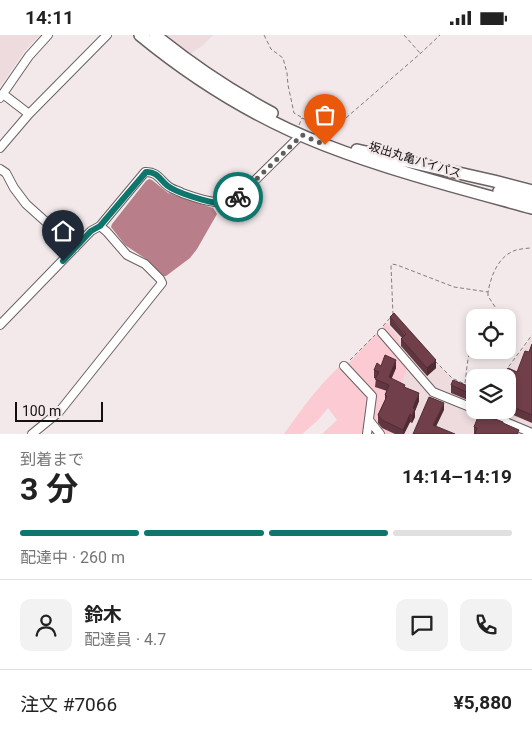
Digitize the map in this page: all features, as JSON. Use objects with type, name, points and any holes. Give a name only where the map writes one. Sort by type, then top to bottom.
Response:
[{"type":"highway","name":"坂出丸亀バイパス","points":[[140,35],[216,91],[246,108],[301,126],[325,145],[410,174],[532,208]]},
{"type":"highway","name":"坂出丸亀バイパス","points":[[155,35],[230,89],[327,139],[412,167],[532,199]]},
{"type":"highway","points":[[325,145],[367,164],[418,183],[532,216]]},
{"type":"highway","points":[[357,150],[532,191]]},
{"type":"street","points":[[29,114],[1,96],[29,56],[48,35]]},
{"type":"street","points":[[0,149],[29,114],[107,35]]},
{"type":"street","points":[[0,325],[91,231],[100,226],[146,172],[155,173],[170,188],[186,194],[217,203],[232,203],[301,126]]},
{"type":"street","points":[[0,169],[6,173],[26,204],[75,249]]},
{"type":"street","points":[[32,434],[60,412],[162,283],[145,264],[127,255],[100,226]]},
{"type":"street","points":[[381,331],[432,392],[466,406]]},
{"type":"street","points":[[344,366],[372,396],[367,434]]},
{"type":"street","points":[[498,419],[532,433]]},
{"type":"street","points":[[369,420],[380,434]]},
{"type":"path","points":[[264,35],[272,49],[283,58],[294,113],[301,126],[332,130],[440,35]]},
{"type":"path","points":[[404,35],[421,53]]},
{"type":"path","points":[[496,309],[488,296],[494,271],[507,255],[516,250],[532,248]]},
{"type":"path","points":[[381,331],[393,315],[391,266],[394,264],[454,287],[488,292]]},
{"type":"path","points":[[393,315],[397,319]]},
{"type":"path","points":[[344,366],[374,335]]},
{"type":"path","points":[[507,369],[532,335]]},
{"type":"path","points":[[436,361],[452,378],[465,384],[468,359]]},
{"type":"shaded area","points":[[0,35],[40,35],[27,48],[0,87]]},
{"type":"shaded area","points":[[167,35],[213,35],[191,54]]},
{"type":"shaded area","points":[[149,179],[168,193],[213,208],[217,214],[190,258],[166,276],[163,276],[146,259],[125,245],[111,227]]},
{"type":"shaded area","points":[[392,318],[455,382],[466,388],[466,419],[516,419],[516,369],[508,369],[532,337],[532,434],[382,434],[347,365]]},
{"type":"shaded area","points":[[386,323],[398,338],[405,355],[406,372],[394,399],[401,434],[322,434],[337,420],[328,408],[302,434],[284,434],[317,390],[340,366],[366,393],[347,365]]},
{"type":"building","points":[[394,313],[436,360],[427,368],[401,339],[406,334],[390,317]]},
{"type":"building","points":[[532,344],[532,415],[516,408],[516,372],[525,351],[529,352]]},
{"type":"building","points":[[385,355],[396,360],[389,377],[405,385],[404,387],[419,393],[412,416],[410,414],[403,430],[382,420],[378,415],[387,396],[385,395],[389,385],[375,379],[379,372],[374,370],[377,363],[381,366]]},
{"type":"building","points":[[453,380],[466,385],[466,392],[451,385]]},
{"type":"building","points":[[429,397],[444,403],[433,425],[455,434],[413,434]]},
{"type":"building","points":[[477,419],[495,419],[519,430],[517,434],[475,434],[477,428],[474,427]]},
{"type":"way so far","points":[[238,197],[302,135],[325,145]]},
{"type":"route","points":[[63,261],[91,231],[100,226],[146,172],[155,173],[170,188],[204,200],[223,204],[232,203],[238,197]]}]
